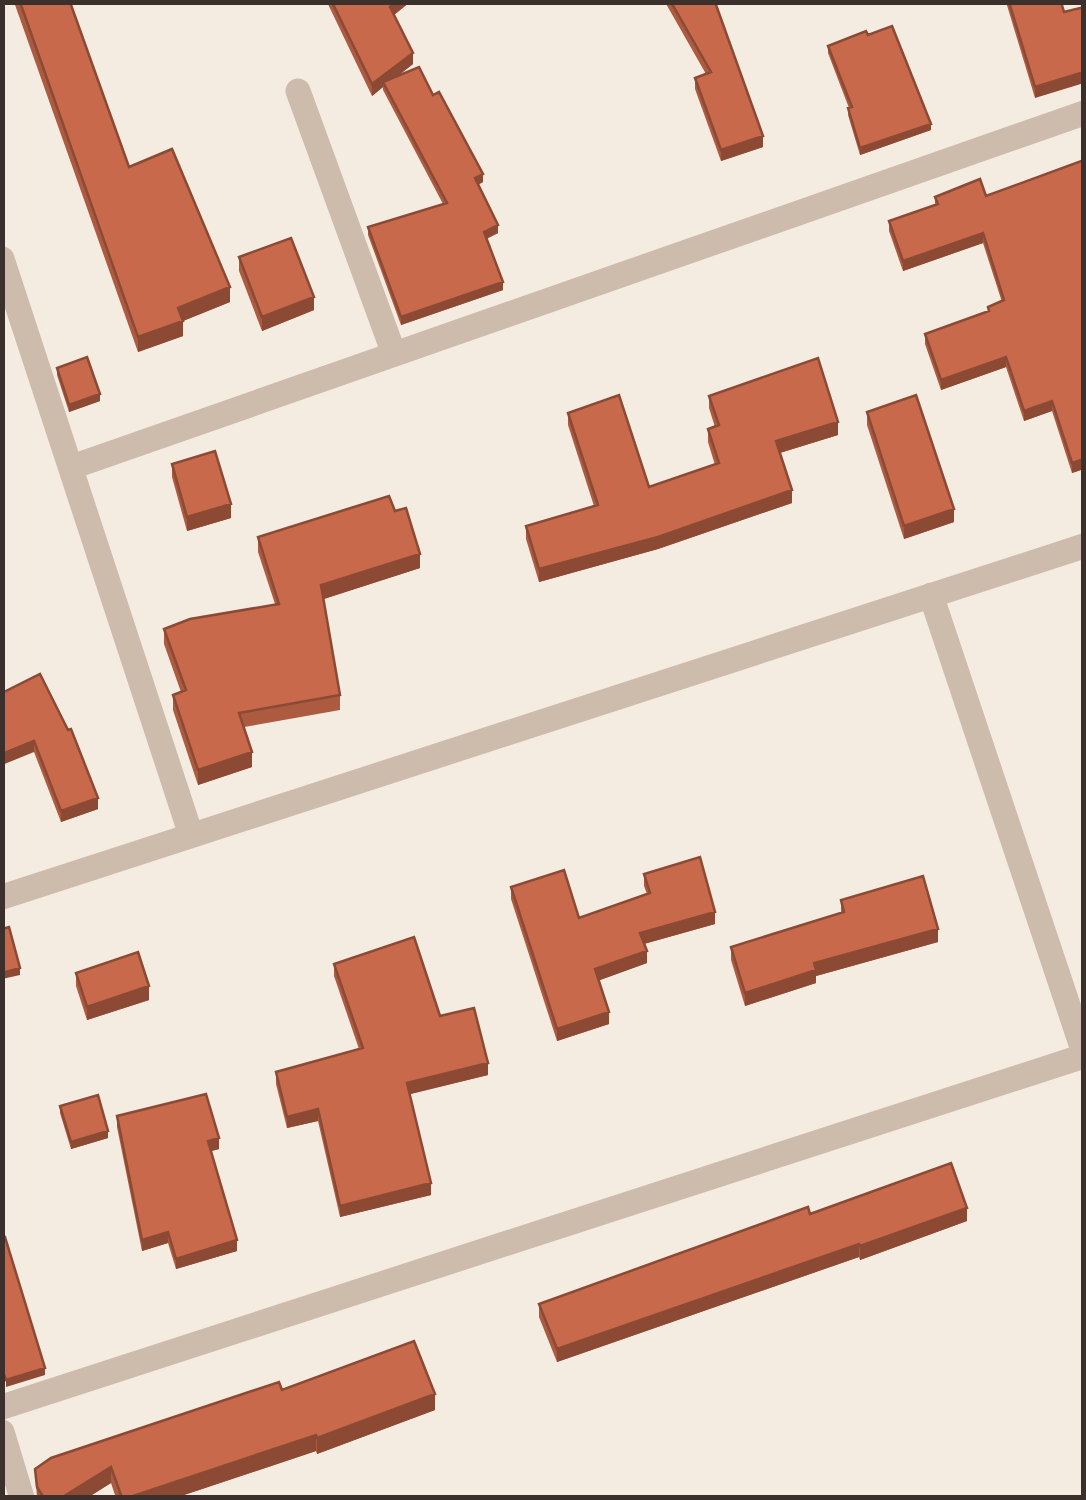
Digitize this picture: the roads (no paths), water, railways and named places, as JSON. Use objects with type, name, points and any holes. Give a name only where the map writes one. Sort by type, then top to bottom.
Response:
[{"type":"street","points":[[298,91],[394,354]]},
{"type":"street","points":[[72,467],[1084,112]]},
{"type":"street","points":[[2,259],[192,836]]},
{"type":"street","points":[[2,896],[1084,546]]},
{"type":"street","points":[[2,1407],[1084,1055],[932,595]]},
{"type":"street","points":[[2,1432],[22,1498]]}]
